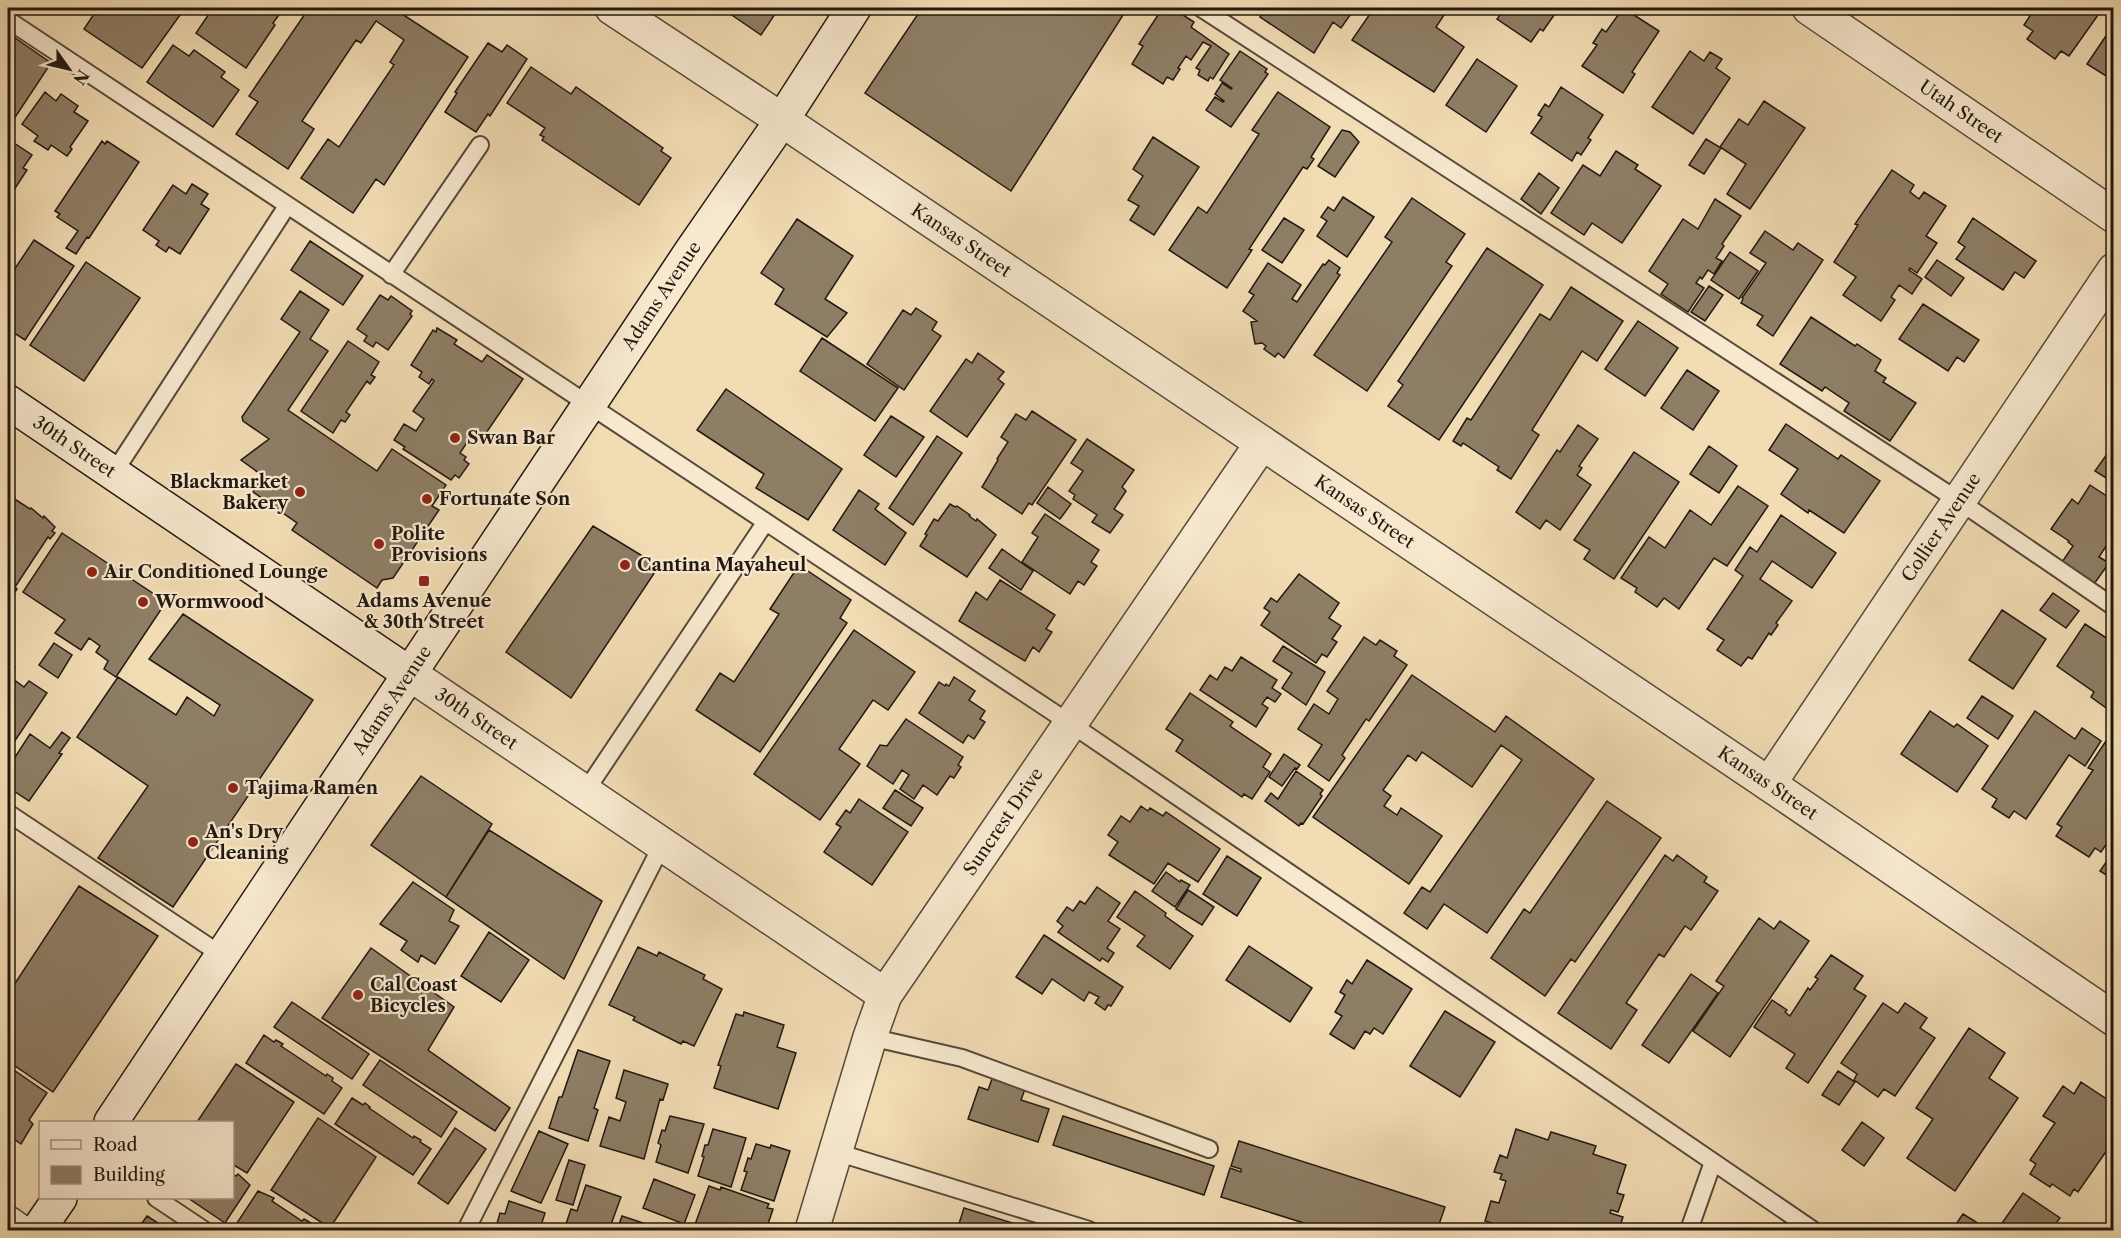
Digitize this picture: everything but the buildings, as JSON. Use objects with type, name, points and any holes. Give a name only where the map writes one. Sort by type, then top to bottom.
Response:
[{"type":"street","name":"Kansas Street","points":[[612,8],[1769,783],[2114,1019]]},
{"type":"street","name":"Adams Avenue","points":[[112,1121],[690,253],[782,120],[854,8]]},
{"type":"street","name":"Utah Street","points":[[1809,8],[2114,216]]},
{"type":"street","name":"Collier Avenue","points":[[1769,783],[2114,270]]},
{"type":"street","name":"30th Street","points":[[8,402],[885,995]]},
{"type":"street","name":"Suncrest Drive","points":[[812,1230],[870,1037],[885,995],[1262,444]]},
{"type":"street","points":[[38,1230],[59,1199]]},
{"type":"street","points":[[8,1223],[18,1230]]},
{"type":"lane","points":[[1201,8],[1959,501],[2114,607]]},
{"type":"lane","points":[[8,20],[1071,724],[1813,1230]]},
{"type":"lane","points":[[391,275],[480,145]]},
{"type":"lane","points":[[113,474],[287,206]]},
{"type":"lane","points":[[585,792],[765,523]]},
{"type":"lane","points":[[8,813],[223,956]]},
{"type":"lane","points":[[466,1230],[662,845]]},
{"type":"lane","points":[[870,1037],[962,1058],[1209,1149]]},
{"type":"lane","points":[[836,1152],[1089,1230]]},
{"type":"lane","points":[[1689,1230],[1713,1162]]},
{"type":"lane","points":[[159,1199],[204,1230]]},
{"type":"place","name":"Swan Bar","points":[[455,438]]},
{"type":"place","name":"Blackmarket Bakery","points":[[300,492]]},
{"type":"place","name":"Fortunate Son","points":[[427,499]]},
{"type":"place","name":"Polite Provisions","points":[[379,544]]},
{"type":"place","name":"Cantina Mayaheul","points":[[625,565]]},
{"type":"place","name":"Air Conditioned Lounge","points":[[92,572]]},
{"type":"place","name":"Adams Avenue & 30th Street","points":[[424,581]]},
{"type":"place","name":"Wormwood","points":[[143,602]]},
{"type":"place","name":"Tajima Ramen","points":[[233,788]]},
{"type":"place","name":"An's Dry Cleaning","points":[[193,842]]},
{"type":"place","name":"Cal Coast Bicycles","points":[[358,995]]}]
